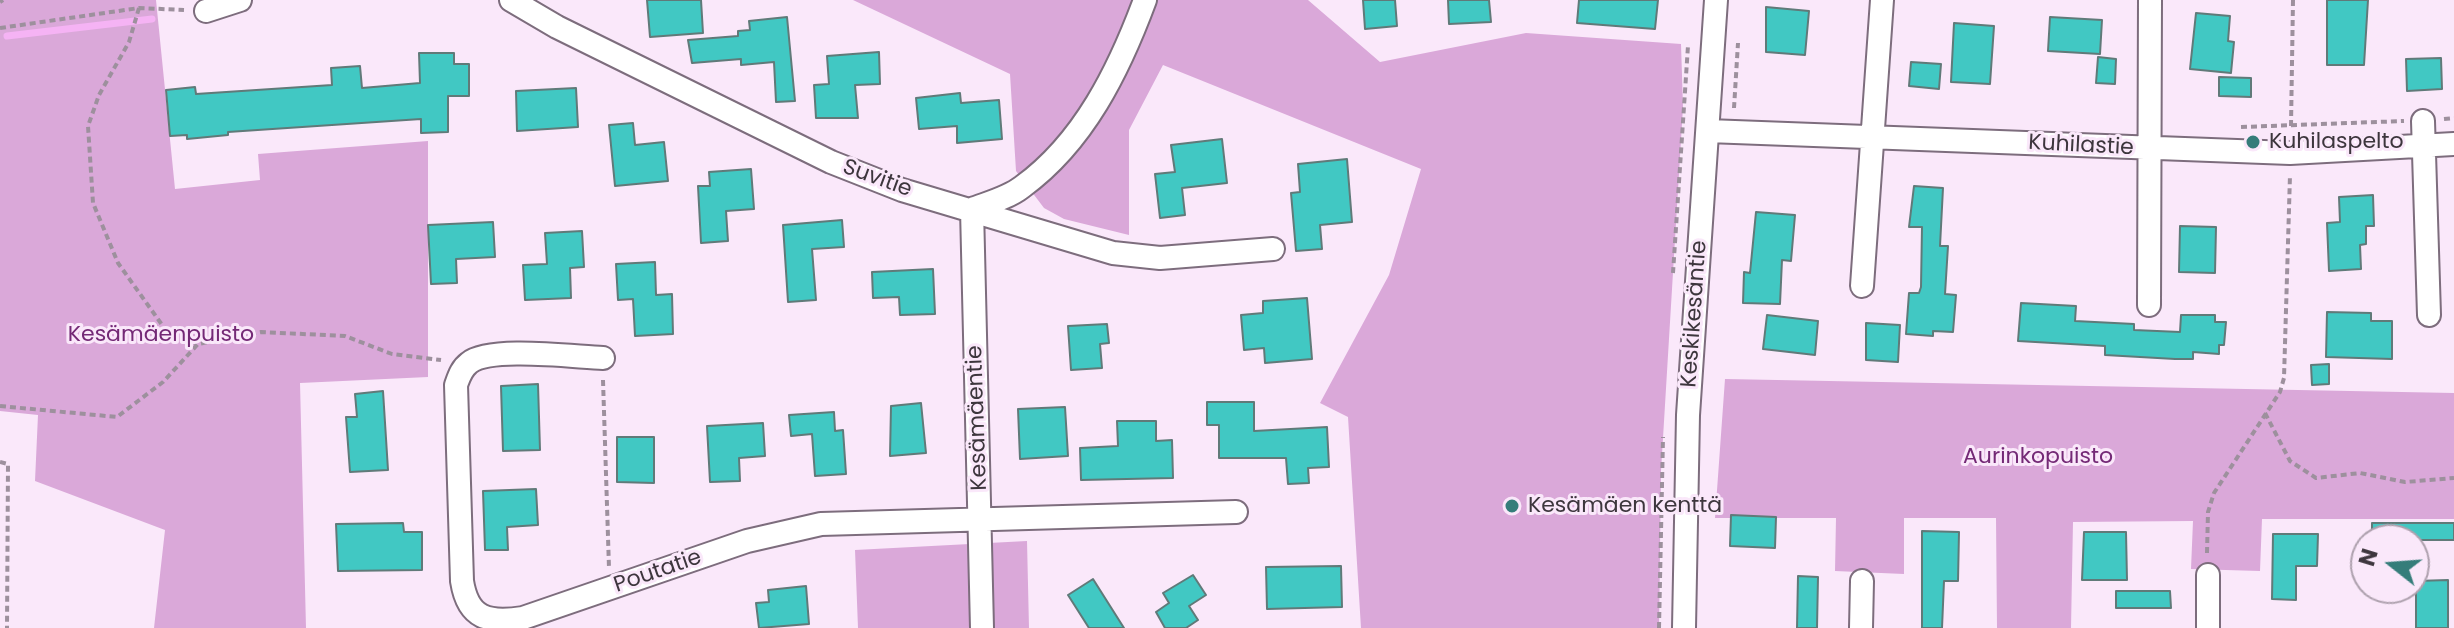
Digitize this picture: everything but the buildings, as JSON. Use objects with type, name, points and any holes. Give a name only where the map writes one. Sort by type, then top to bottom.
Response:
[{"type":"street","points":[[206,11],[240,0]]},
{"type":"street","name":"Suvitie","points":[[511,0],[557,27],[831,162],[902,190],[1090,247],[1135,256],[1160,258],[1273,249]]},
{"type":"street","points":[[972,209],[1020,189],[1067,143],[1100,101],[1128,45],[1145,0]]},
{"type":"street","name":"Keskikesäntie","points":[[1684,628],[1688,415],[1716,0]]},
{"type":"street","points":[[1862,286],[1882,0]]},
{"type":"street","points":[[2149,305],[2150,0]]},
{"type":"street","points":[[2423,121],[2429,315]]},
{"type":"street","name":"Kuhilastie","points":[[1708,131],[2290,153],[2454,144]]},
{"type":"street","name":"Kesämäentie","points":[[972,209],[982,628]]},
{"type":"street","name":"Poutatie","points":[[603,358],[482,357],[470,362],[460,373],[457,400],[462,581],[470,609],[482,616],[508,620],[795,528],[980,517],[1236,512]]},
{"type":"street","points":[[2208,575],[2208,628]]},
{"type":"street","points":[[1861,628],[1862,581]]},
{"type":"path","points":[[2208,575],[2208,512],[2211,502],[2280,392],[2286,364],[2293,0]]},
{"type":"path","points":[[139,8],[129,42],[99,95],[88,126],[93,203],[118,263],[165,329],[198,344],[261,332],[345,336],[392,354],[441,360]]},
{"type":"path","points":[[0,28],[139,8],[206,11]]},
{"type":"path","points":[[1734,108],[1739,31]]},
{"type":"path","points":[[1683,107],[1749,109]]},
{"type":"path","points":[[2228,127],[2454,118]]},
{"type":"path","points":[[0,406],[117,417],[163,382],[198,344]]},
{"type":"path","points":[[603,358],[609,588]]},
{"type":"path","points":[[2265,413],[2290,461],[2316,478],[2360,473],[2405,482],[2454,478]]},
{"type":"path","points":[[0,462],[8,464],[7,628]]},
{"type":"green space","name":"Kesämäenpuisto","points":[[0,0],[156,0],[175,189],[260,180],[258,154],[428,141],[428,377],[300,383],[306,628],[154,628],[165,530],[35,481],[38,415],[0,411]]},
{"type":"green space","points":[[853,0],[1308,0],[1380,62],[1526,33],[1681,44],[1683,107],[1661,471],[1659,628],[1361,628],[1348,417],[1320,403],[1389,275],[1421,169],[1163,65],[1129,130],[1129,235],[1064,219],[1044,208],[1016,171],[1010,74]]},
{"type":"green space","name":"Aurinkopuisto","points":[[1725,379],[2454,393],[2454,519],[2262,519],[2260,571],[2191,569],[2193,521],[2073,522],[2071,628],[1997,628],[1996,518],[1904,518],[1904,574],[1835,571],[1836,518],[1715,518]]},
{"type":"green space","points":[[1027,541],[1029,628],[858,628],[855,550]]},
{"type":"waterway","points":[[7,36],[152,19]]},
{"type":"place","name":"Kuhilaspelto","points":[[2253,142]]},
{"type":"place","name":"Kesämäen kenttä","points":[[1512,506]]}]
